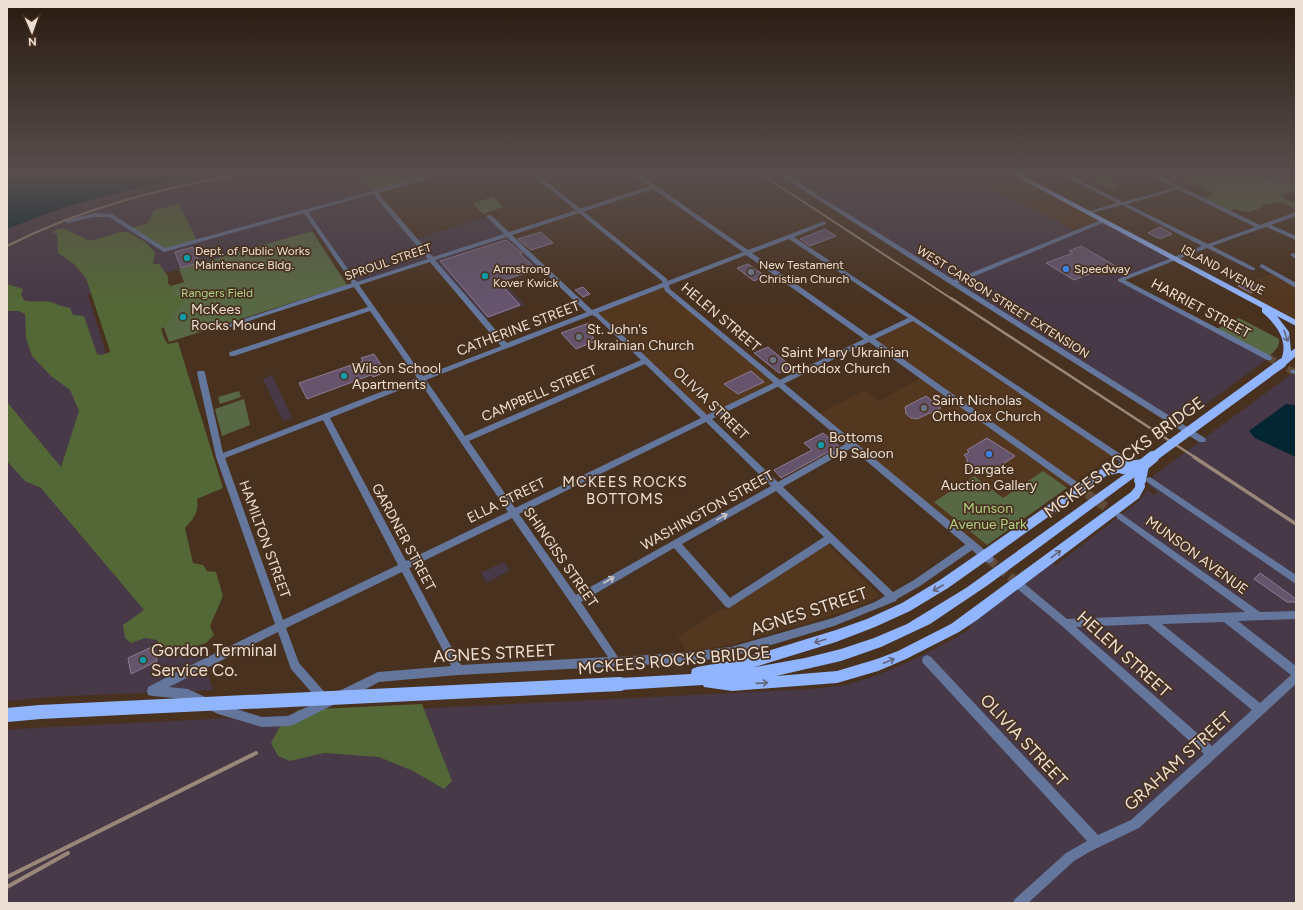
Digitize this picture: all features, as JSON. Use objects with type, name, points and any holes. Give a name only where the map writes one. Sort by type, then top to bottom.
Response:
[{"type":"main road","name":"ISLAND AVENUE","points":[[1092,214],[1296,323]]},
{"type":"main road","points":[[1248,297],[1272,316],[1284,330],[1288,344],[1284,362]]},
{"type":"main road","points":[[1271,309],[1296,318]]},
{"type":"main road","name":"MCKEES ROCKS BRIDGE","points":[[7,715],[40,712],[620,684],[681,678],[733,676],[802,665],[870,645],[910,628],[949,606],[1284,362],[1296,351]]},
{"type":"main road","points":[[1124,465],[1142,466],[1145,480],[1135,495],[1015,581],[955,628],[920,647],[878,665],[853,673],[820,679],[732,685],[681,678],[742,665],[871,623],[906,607],[987,558],[1103,473],[1124,465]]},
{"type":"street","points":[[68,221],[94,215],[110,215],[164,250],[292,214]]},
{"type":"street","name":"SHINGISS STREET","points":[[307,214],[575,600],[614,658],[615,662]]},
{"type":"street","points":[[393,214],[506,347]]},
{"type":"street","name":"SPROUL STREET","points":[[222,328],[566,214]]},
{"type":"street","name":"HELEN STREET","points":[[585,214],[665,280],[667,290],[987,558]]},
{"type":"street","points":[[692,214],[1074,484]]},
{"type":"street","name":"WEST CARSON STREET EXTENSION","points":[[845,214],[1202,440]]},
{"type":"street","points":[[1144,214],[1253,269]]},
{"type":"street","points":[[1234,214],[1260,227]]},
{"type":"street","points":[[1175,258],[1295,214]]},
{"type":"street","name":"OLIVIA STREET","points":[[489,216],[587,310],[598,316],[646,361],[893,598]]},
{"type":"street","points":[[952,283],[1103,221]]},
{"type":"street","name":"CATHERINE STREET","points":[[220,457],[824,223]]},
{"type":"street","points":[[1266,225],[1296,238]]},
{"type":"street","points":[[789,236],[913,318],[1124,465]]},
{"type":"street","name":"HARRIET STREET","points":[[1175,258],[1120,280],[1269,358]]},
{"type":"street","points":[[1262,266],[1296,286]]},
{"type":"street","points":[[232,354],[372,308]]},
{"type":"street","name":"ELLA STREET","points":[[154,690],[183,674],[404,565],[913,318]]},
{"type":"street","name":"CAMPBELL STREET","points":[[464,440],[646,361]]},
{"type":"street","name":"HAMILTON STREET","points":[[200,373],[220,457],[295,666],[327,702]]},
{"type":"street","name":"GARDNER STREET","points":[[325,416],[458,670]]},
{"type":"street","name":"WASHINGTON STREET","points":[[575,600],[852,444]]},
{"type":"street","points":[[1145,480],[1296,580]]},
{"type":"street","name":"MUNSON AVENUE","points":[[1120,516],[1259,617]]},
{"type":"street","points":[[674,543],[729,604],[830,538]]},
{"type":"street","name":"AGNES STREET","points":[[154,690],[188,694],[218,709],[262,722],[289,721],[378,677],[458,670],[708,656],[731,652],[834,622],[871,608],[893,598],[972,545]]},
{"type":"street","name":"HELEN STREET","points":[[1015,581],[1065,623],[1212,754]]},
{"type":"street","points":[[1065,623],[1296,615]]},
{"type":"street","points":[[1226,618],[1296,672]]},
{"type":"street","points":[[1150,620],[1260,710]]},
{"type":"street","name":"OLIVIA STREET","points":[[927,660],[1097,843]]},
{"type":"street","name":"GRAHAM STREET","points":[[1019,903],[1070,857],[1135,824],[1296,677]]},
{"type":"shaded area","points":[[45,214],[394,214],[415,239],[489,216],[544,268],[503,282],[525,305],[483,320],[432,259],[356,284],[318,229],[88,295],[147,487],[213,690],[46,697],[7,701],[7,229]]},
{"type":"shaded area","points":[[845,214],[1044,214],[1076,231],[1103,221],[1175,258],[1121,279],[1269,358],[1177,425]]},
{"type":"shaded area","points":[[1044,214],[1091,214],[1103,221],[1076,231]]},
{"type":"shaded area","points":[[1273,273],[1296,286],[1296,323],[1233,289]]},
{"type":"shaded area","points":[[666,285],[667,290],[779,384],[706,418],[593,313]]},
{"type":"shaded area","points":[[913,318],[1114,454],[978,550],[817,415],[865,390],[879,401],[922,377],[869,339]]},
{"type":"shaded area","points":[[1294,372],[1296,373],[1296,903],[7,903],[7,730],[812,689],[846,685],[875,676],[911,661],[950,641],[971,628],[961,618],[1045,556],[1056,565],[1140,500],[1147,490],[1154,495],[1158,492],[1149,486],[1153,476]]},
{"type":"shaded area","points":[[272,375],[292,418],[283,421],[263,379]]},
{"type":"shaded area","points":[[827,543],[878,594],[878,597],[853,609],[734,644],[694,651],[685,651],[678,636],[721,609],[723,610],[761,588]]},
{"type":"shaded area","points":[[504,562],[510,570],[487,583],[481,573]]},
{"type":"green space","points":[[152,214],[184,214],[197,241],[165,249],[132,228],[148,223]]},
{"type":"green space","points":[[57,229],[65,229],[88,240],[95,240],[120,232],[128,232],[145,242],[155,252],[153,264],[159,264],[168,276],[168,283],[175,291],[170,295],[179,296],[184,299],[182,305],[174,311],[170,322],[161,329],[168,344],[178,342],[223,488],[197,499],[195,515],[185,528],[193,563],[203,565],[207,571],[216,572],[223,596],[210,626],[214,635],[206,643],[174,652],[162,649],[157,640],[145,638],[131,643],[125,638],[123,625],[144,610],[41,488],[25,481],[7,461],[7,402],[61,467],[79,411],[70,390],[51,376],[32,356],[26,338],[25,314],[19,311],[7,311],[7,284],[23,289],[21,295],[24,300],[51,302],[70,308],[73,315],[84,316],[97,354],[101,355],[110,351],[86,278],[74,264],[58,253],[57,234],[52,232]]},
{"type":"green space","name":"Rangers Field","points":[[312,231],[347,285],[169,342],[151,292],[184,282],[179,269]]},
{"type":"green space","points":[[1239,318],[1279,339],[1278,347],[1275,351],[1269,356],[1217,329]]},
{"type":"green space","points":[[239,391],[241,397],[220,404],[218,397]]},
{"type":"green space","points":[[244,399],[250,425],[222,436],[215,409]]},
{"type":"green space","name":"Munson Avenue Park","points":[[1043,471],[1067,488],[987,545],[934,502],[974,476],[1003,498]]},
{"type":"green space","points":[[422,704],[452,781],[444,789],[413,771],[379,757],[324,753],[290,761],[278,756],[271,743],[279,728],[298,710]]},
{"type":"water","points":[[7,214],[45,214],[7,229]]},
{"type":"water","points":[[1286,404],[1296,405],[1296,457],[1255,438],[1249,431]]},
{"type":"building","points":[[1160,227],[1172,234],[1160,239],[1148,233]]},
{"type":"building","points":[[825,229],[836,236],[810,246],[800,239]]},
{"type":"building","points":[[541,232],[553,243],[531,250],[518,239]]},
{"type":"building","name":"Armstrong Kover Kwick","points":[[506,240],[522,253],[520,254],[536,269],[499,282],[520,305],[488,317],[440,261]]},
{"type":"building","points":[[1081,246],[1119,268],[1107,272],[1102,269],[1074,280],[1046,263],[1073,253],[1069,251]]},
{"type":"building","name":"Dept. of Public Works Maintenance Bldg.","points":[[193,247],[199,263],[181,268],[175,252]]},
{"type":"building","name":"New Testament Christian Church","points":[[748,264],[765,276],[754,281],[737,268]]},
{"type":"building","points":[[1248,282],[1262,288],[1251,293],[1238,286]]},
{"type":"building","points":[[583,287],[590,294],[583,297],[575,290]]},
{"type":"building","name":"St. John's Ukrainian Church","points":[[589,323],[596,330],[589,333],[594,338],[590,340],[593,342],[576,349],[561,333]]},
{"type":"building","name":"Saint Mary Ukrainian Orthodox Church","points":[[768,347],[792,367],[779,373],[754,353]]},
{"type":"building","name":"Wilson School Apartments","points":[[374,354],[386,372],[373,377],[371,375],[307,399],[299,383],[363,361],[361,358]]},
{"type":"building","points":[[751,371],[764,382],[738,394],[724,384]]},
{"type":"building","name":"Saint Nicholas Orthodox Church","points":[[926,396],[941,408],[917,419],[911,418],[906,414],[905,407]]},
{"type":"building","points":[[823,433],[839,446],[781,478],[774,470],[812,450],[804,443]]},
{"type":"building","name":"Dargate Auction Gallery","points":[[987,438],[1015,456],[994,470],[991,468],[985,472],[982,469],[970,468],[967,466],[967,458],[964,455],[969,452],[967,450]]},
{"type":"building","points":[[1260,573],[1296,599],[1296,602],[1287,602],[1254,579]]},
{"type":"building","name":"Gordon Terminal Service Co.","points":[[154,646],[157,661],[131,674],[128,658]]},
{"type":"tunnel","points":[[1269,358],[1294,372]]},
{"type":"tunnel","points":[[1076,486],[1117,515]]},
{"type":"tunnel","points":[[989,559],[1013,579]]},
{"type":"railway","points":[[7,246],[81,214]]},
{"type":"railway","points":[[823,214],[952,299]]},
{"type":"railway","points":[[951,298],[1196,458]]},
{"type":"railway","points":[[1194,457],[1296,524]]},
{"type":"railway","points":[[7,877],[256,753]]},
{"type":"railway","points":[[7,887],[68,853]]},
{"type":"place","name":"Dept. of Public Works Maintenance Bldg.","points":[[187,258]]},
{"type":"place","name":"Speedway","points":[[1066,269]]},
{"type":"place","name":"New Testament Christian Church","points":[[751,272]]},
{"type":"place","name":"Armstrong Kover Kwick","points":[[485,276]]},
{"type":"place","name":"McKees Rocks Mound","points":[[183,317]]},
{"type":"place","name":"St. John's Ukrainian Church","points":[[579,337]]},
{"type":"place","name":"Saint Mary Ukrainian Orthodox Church","points":[[773,360]]},
{"type":"place","name":"Wilson School Apartments","points":[[344,376]]},
{"type":"place","name":"Saint Nicholas Orthodox Church","points":[[924,408]]},
{"type":"place","name":"Bottoms Up Saloon","points":[[821,445]]},
{"type":"place","name":"Dargate Auction Gallery","points":[[989,454]]},
{"type":"place","name":"Gordon Terminal Service Co.","points":[[143,660]]},
{"type":"district","name":"MCKEES ROCKS BOTTOMS","points":[[625,490]]}]
